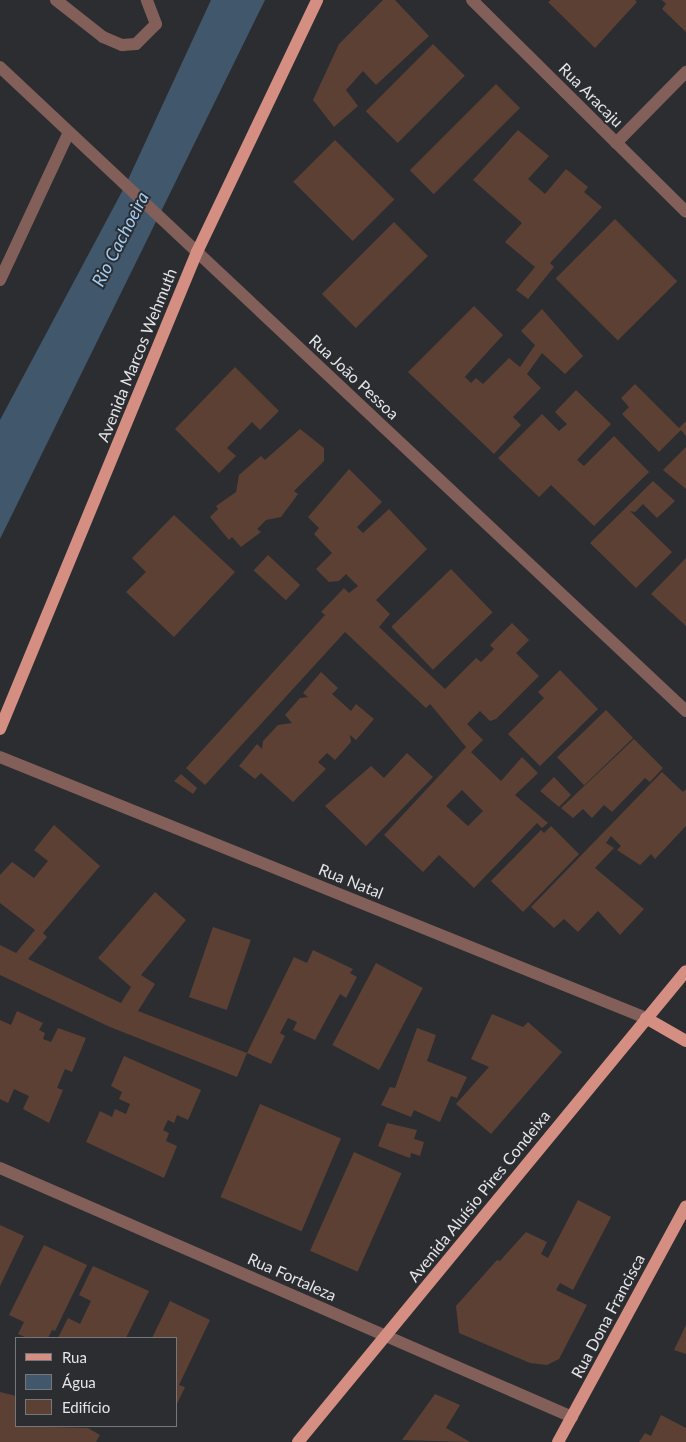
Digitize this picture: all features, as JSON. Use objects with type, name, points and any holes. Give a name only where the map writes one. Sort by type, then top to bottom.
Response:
[{"type":"main road","name":"Avenida Marcos Wehmuth","points":[[0,729],[197,252],[317,0]]},
{"type":"main road","name":"Avenida Aluísio Pires Condeixa","points":[[298,1442],[686,971]]},
{"type":"main road","name":"Rua Natal","points":[[646,1018],[686,1041]]},
{"type":"main road","name":"Rua Dona Francisca","points":[[558,1442],[686,1206]]},
{"type":"street","points":[[56,0],[103,37],[122,46],[136,44],[156,24],[147,0]]},
{"type":"street","name":"Rua Aracaju","points":[[472,0],[686,212]]},
{"type":"street","name":"Rua João Pessoa","points":[[0,67],[686,711]]},
{"type":"street","points":[[616,143],[686,72]]},
{"type":"street","points":[[0,280],[69,132]]},
{"type":"street","name":"Rua Natal","points":[[0,757],[646,1018]]},
{"type":"street","name":"Rua Fortaleza","points":[[0,1168],[572,1417]]},
{"type":"water","name":"Rio Cachoeira","points":[[211,0],[265,0],[0,539],[0,420],[126,184]]},
{"type":"building","points":[[383,0],[395,0],[429,36],[376,85],[363,71],[346,90],[358,106],[334,127],[313,100],[339,44]]},
{"type":"building","points":[[551,0],[635,0],[637,2],[595,48],[548,2]]},
{"type":"building","points":[[662,0],[686,0],[686,32],[662,9],[666,4]]},
{"type":"building","points":[[433,44],[465,76],[398,143],[366,111]]},
{"type":"building","points":[[496,84],[520,108],[434,194],[410,170]]},
{"type":"building","points":[[518,130],[549,156],[528,179],[545,194],[566,169],[588,187],[584,192],[602,207],[550,263],[554,267],[528,299],[516,290],[535,267],[505,242],[522,223],[473,180]]},
{"type":"building","points":[[335,140],[394,199],[353,241],[293,182]]},
{"type":"building","points":[[615,219],[677,281],[618,341],[556,278]]},
{"type":"building","points":[[394,222],[428,256],[356,328],[322,294]]},
{"type":"building","points":[[474,306],[503,335],[462,380],[465,377],[471,383],[476,378],[483,384],[509,358],[520,367],[535,345],[521,331],[542,309],[583,356],[565,374],[542,353],[527,374],[541,388],[513,417],[521,425],[494,454],[408,372]]},
{"type":"building","points":[[235,367],[279,411],[260,430],[252,422],[227,448],[236,456],[219,473],[175,429]]},
{"type":"building","points":[[635,384],[679,428],[686,421],[686,436],[681,430],[659,452],[622,414],[629,407],[621,398]]},
{"type":"building","points":[[576,390],[611,424],[577,460],[584,466],[614,436],[649,472],[594,526],[551,485],[539,497],[498,458],[542,414],[559,431],[567,424],[555,412]]},
{"type":"building","points":[[300,429],[324,448],[324,461],[294,491],[298,494],[281,517],[266,520],[257,529],[261,532],[241,547],[232,537],[229,540],[210,517],[218,509],[216,506],[236,492],[239,475],[261,456],[265,460]]},
{"type":"building","points":[[686,447],[686,489],[663,470]]},
{"type":"building","points":[[349,469],[382,502],[357,527],[363,533],[389,509],[427,549],[376,600],[390,614],[379,627],[445,689],[476,658],[481,662],[494,649],[490,645],[512,623],[529,640],[516,653],[539,676],[496,719],[490,721],[480,711],[467,724],[483,740],[471,752],[501,781],[522,757],[538,773],[515,795],[548,823],[542,828],[537,823],[474,888],[439,855],[423,872],[384,835],[466,747],[430,704],[426,708],[345,632],[205,785],[186,768],[325,615],[321,612],[344,588],[349,593],[358,586],[346,574],[339,581],[329,582],[316,569],[332,553],[314,534],[319,528],[308,517]],"holes":[[[462,790],[483,811],[468,826],[446,806]]]},
{"type":"building","points":[[653,481],[675,501],[657,518],[643,504],[635,512],[630,511],[672,552],[636,588],[590,543]]},
{"type":"building","points":[[174,515],[235,572],[174,637],[126,592],[146,572],[132,558]]},
{"type":"building","points":[[268,555],[300,585],[286,600],[254,570]]},
{"type":"building","points":[[686,558],[686,626],[651,594]]},
{"type":"building","points":[[451,569],[493,612],[433,670],[391,627]]},
{"type":"building","points":[[560,670],[598,709],[540,766],[508,734],[544,698],[538,692]]},
{"type":"building","points":[[321,672],[338,688],[332,694],[351,711],[356,704],[374,719],[356,740],[350,735],[351,742],[335,760],[327,753],[318,762],[326,769],[293,802],[261,773],[255,779],[239,766],[257,744],[262,749],[263,741],[278,725],[292,723],[285,715],[300,698],[308,697],[303,693]]},
{"type":"building","points":[[606,710],[633,738],[584,785],[557,757]]},
{"type":"building","points":[[634,739],[663,768],[650,782],[645,778],[612,812],[604,805],[592,818],[583,809],[573,818],[561,808]]},
{"type":"building","points":[[407,753],[433,777],[366,846],[325,806],[371,766],[384,778]]},
{"type":"building","points":[[662,772],[683,792],[686,789],[686,826],[655,859],[651,854],[640,865],[617,850],[621,846],[611,836],[606,843],[614,848],[595,868],[644,909],[620,935],[598,911],[578,932],[564,919],[554,928],[531,907]]},
{"type":"building","points":[[181,774],[197,788],[193,794],[174,781]]},
{"type":"building","points":[[554,777],[571,795],[559,807],[540,791]]},
{"type":"building","points":[[54,825],[100,866],[43,933],[47,937],[28,959],[121,1003],[131,987],[98,958],[155,892],[186,920],[141,975],[155,984],[138,1011],[247,1053],[237,1077],[110,1027],[0,975],[0,945],[16,953],[35,930],[0,903],[0,875],[12,862],[34,878],[48,861],[34,850]]},
{"type":"building","points":[[551,826],[579,854],[523,912],[491,881],[541,830],[544,833]]},
{"type":"building","points":[[213,927],[251,940],[227,1010],[189,997]]},
{"type":"building","points":[[313,950],[353,969],[350,973],[357,977],[346,998],[340,994],[315,1040],[293,1030],[297,1022],[288,1018],[280,1033],[285,1036],[271,1064],[247,1053],[294,957],[307,963]]},
{"type":"building","points":[[376,963],[423,988],[379,1070],[332,1045]]},
{"type":"building","points":[[17,1011],[43,1023],[39,1030],[45,1033],[43,1039],[51,1042],[58,1028],[86,1038],[72,1072],[65,1069],[57,1088],[63,1090],[49,1123],[23,1109],[29,1096],[14,1089],[8,1103],[0,1099],[0,1020],[11,1025]]},
{"type":"building","points":[[492,1014],[523,1027],[528,1022],[562,1052],[491,1134],[456,1104],[489,1067],[471,1059]]},
{"type":"building","points":[[417,1028],[436,1035],[427,1061],[467,1077],[457,1098],[451,1096],[440,1122],[414,1110],[411,1117],[381,1105],[390,1087],[395,1088]]},
{"type":"building","points":[[124,1056],[201,1090],[188,1120],[177,1115],[174,1123],[168,1120],[163,1130],[169,1133],[166,1141],[177,1146],[164,1178],[86,1142],[100,1111],[112,1117],[115,1109],[126,1114],[130,1104],[119,1099],[122,1092],[111,1086]]},
{"type":"building","points":[[260,1104],[341,1138],[302,1231],[221,1197]]},
{"type":"building","points":[[387,1123],[417,1130],[414,1139],[424,1142],[420,1156],[411,1153],[410,1158],[378,1146]]},
{"type":"building","points":[[354,1152],[402,1173],[358,1272],[310,1251]]},
{"type":"building","points":[[578,1200],[611,1217],[573,1290],[560,1283],[556,1290],[587,1305],[559,1359],[547,1365],[530,1363],[459,1333],[456,1306],[497,1260],[500,1261],[526,1232],[547,1242],[541,1254],[548,1258]]},
{"type":"building","points":[[0,1225],[24,1236],[0,1286]]},
{"type":"building","points":[[44,1245],[87,1265],[55,1331],[52,1330],[48,1337],[25,1337],[18,1334],[24,1322],[9,1315]]},
{"type":"building","points":[[93,1266],[149,1291],[126,1337],[58,1337],[68,1318],[80,1324],[91,1301],[79,1295]]},
{"type":"building","points":[[170,1301],[210,1320],[179,1385],[185,1387],[178,1402],[178,1337],[152,1337]]},
{"type":"building","points":[[686,1325],[686,1354],[674,1350]]},
{"type":"building","points":[[0,1392],[15,1396],[15,1427],[88,1428],[100,1435],[96,1442],[0,1442]]},
{"type":"building","points":[[435,1394],[460,1405],[446,1428],[470,1442],[402,1440]]},
{"type":"building","points":[[661,1415],[686,1428],[686,1442],[639,1442],[645,1433],[651,1436]]}]
